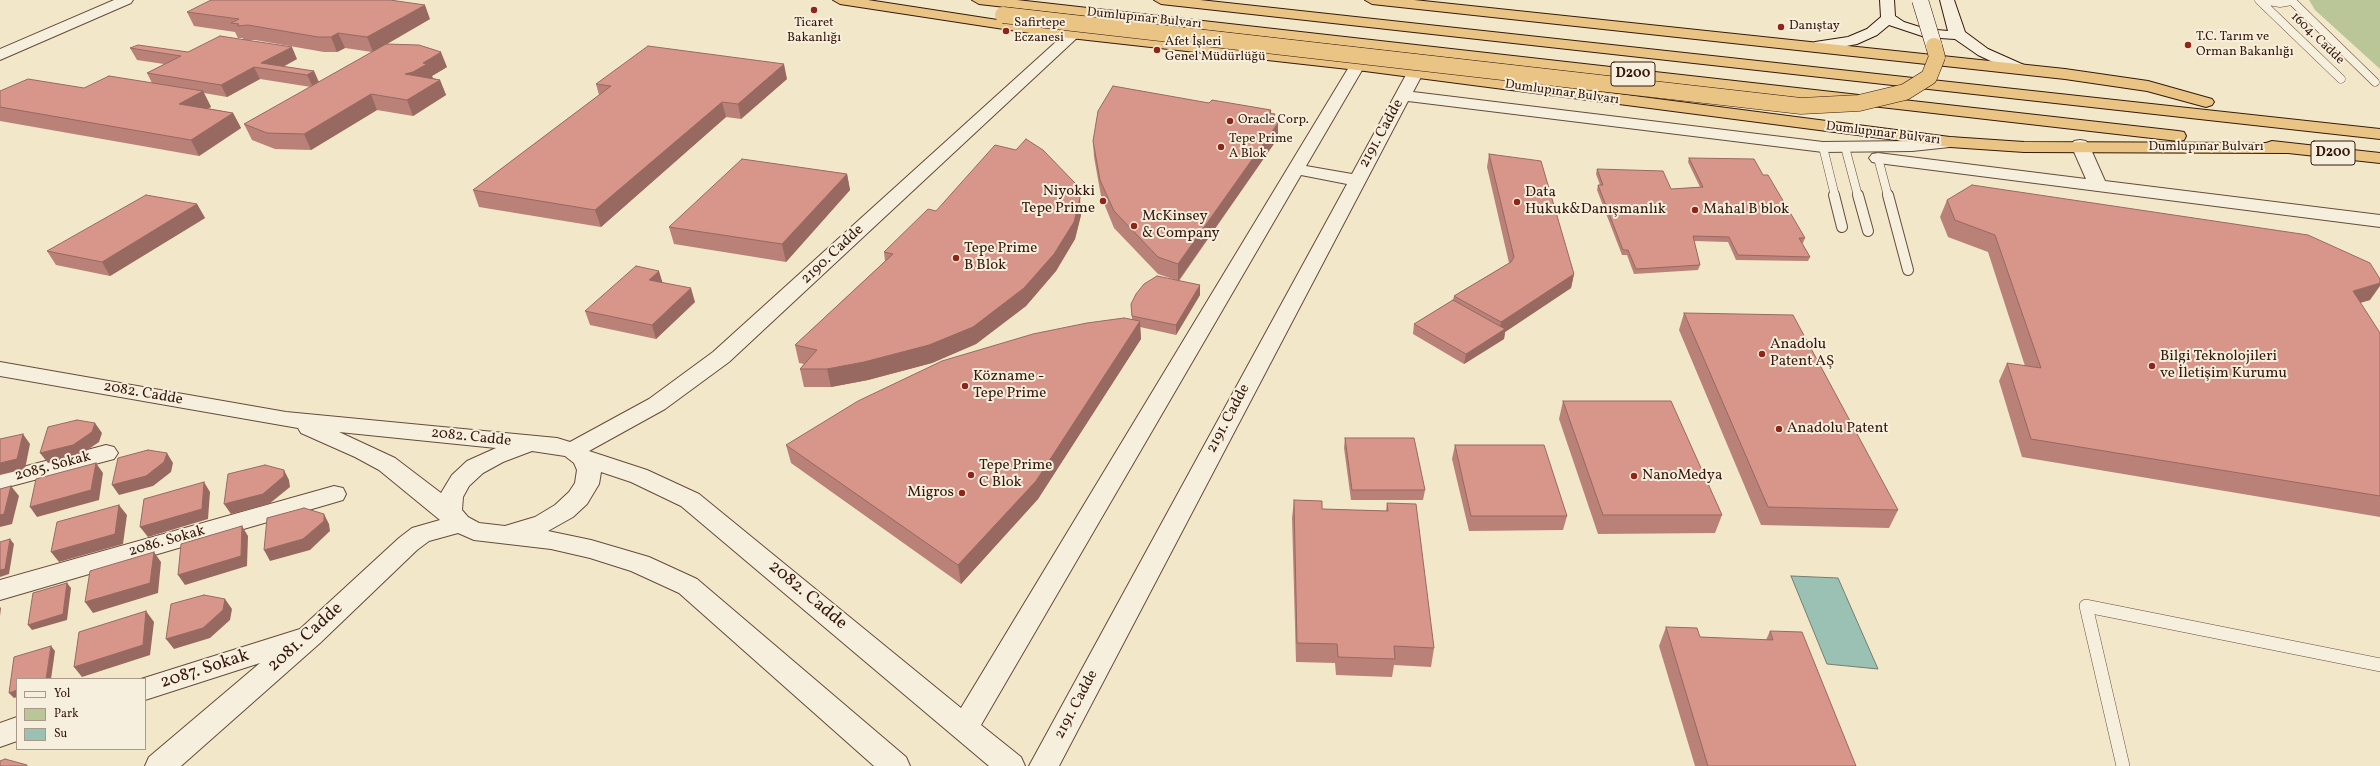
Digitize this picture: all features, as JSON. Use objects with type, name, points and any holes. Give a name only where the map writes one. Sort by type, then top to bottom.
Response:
[{"type":"highway","name":"Dumlupınar Bulvarı","points":[[840,0],[946,18],[1073,34],[1357,65],[1950,142],[2024,146],[2080,145],[2286,148]]},
{"type":"highway","points":[[848,0],[1003,15],[1801,106],[1859,103],[1905,92],[1929,77],[1937,57],[1934,46]]},
{"type":"highway","name":"Dumlupınar Bulvarı","points":[[979,0],[2286,148],[2378,160]]},
{"type":"highway","name":"Dumlupınar Bulvarı","points":[[1161,0],[2380,134]]},
{"type":"highway","points":[[1256,0],[2380,121]]},
{"type":"highway","points":[[1372,0],[2018,68],[2135,83],[2206,102]]},
{"type":"street","points":[[0,55],[126,0]]},
{"type":"street","points":[[1887,0],[1888,18]]},
{"type":"street","points":[[1920,0],[1934,46]]},
{"type":"street","points":[[1947,0],[1958,34],[1983,52],[2018,68]]},
{"type":"street","points":[[1815,47],[1863,37],[1888,18]]},
{"type":"street","points":[[1888,18],[1899,25],[1925,33],[1948,36],[1958,34]]},
{"type":"street","name":"2190. Cadde","points":[[578,454],[657,404],[691,381],[722,357],[1073,34]]},
{"type":"street","points":[[964,728],[1357,65]]},
{"type":"street","name":"2191. Cadde","points":[[1044,766],[1356,180],[1415,73]]},
{"type":"street","points":[[1403,96],[1824,147],[1845,148],[1950,142]]},
{"type":"street","points":[[2080,145],[2098,185]]},
{"type":"street","points":[[1878,158],[2380,221]]},
{"type":"street","points":[[1295,169],[1356,180]]},
{"type":"street","name":"2082. Cadde","points":[[0,369],[286,419],[557,446],[639,476],[690,500],[1010,766]]},
{"type":"street","name":"2082. Cadde","points":[[286,419],[363,451],[387,464],[431,498],[460,524],[474,531],[551,540],[591,549],[640,564],[688,586],[895,766]]},
{"type":"street","name":"2082. Cadde","points":[[460,524],[450,512],[451,497],[460,481],[475,467],[495,456],[516,448],[538,445]]},
{"type":"street","name":"2085. Sokak","points":[[0,481],[106,453]]},
{"type":"street","name":"2082. Cadde","points":[[495,534],[520,531],[544,523],[564,511],[578,498],[587,484],[589,470],[578,454]]},
{"type":"street","name":"2086. Sokak","points":[[0,590],[334,494]]},
{"type":"street","name":"2081. Cadde","points":[[160,766],[310,636],[408,544],[421,534],[460,524]]},
{"type":"street","name":"2087. Sokak","points":[[146,689],[310,636]]},
{"type":"street","points":[[0,735],[16,730]]},
{"type":"lane","name":"1604. Cadde","points":[[2259,0],[2342,79]]},
{"type":"lane","points":[[2262,0],[2280,3],[2292,1]]},
{"type":"lane","name":"1604. Cadde","points":[[2292,1],[2375,82]]},
{"type":"lane","points":[[1824,147],[1842,227]]},
{"type":"lane","points":[[1845,148],[1868,231]]},
{"type":"lane","points":[[1878,158],[1908,270]]},
{"type":"lane","points":[[2123,766],[2086,606],[2380,664]]},
{"type":"green space","points":[[2309,0],[2380,0],[2380,69],[2315,10]]},
{"type":"water","points":[[1791,576],[1838,578],[1878,669],[1827,664]]},
{"type":"building","points":[[211,0],[390,0],[425,5],[367,37],[338,33],[331,37],[318,37],[248,25],[237,26],[239,24],[231,23],[239,19],[187,12]]},
{"type":"building","points":[[220,36],[292,47],[261,63],[314,71],[307,75],[254,67],[221,85],[147,73],[181,56],[130,48],[138,45],[188,52]]},
{"type":"building","points":[[386,44],[419,45],[441,52],[423,63],[427,64],[413,72],[405,74],[440,80],[407,100],[371,94],[304,134],[267,133],[244,124]]},
{"type":"building","points":[[648,46],[784,64],[738,104],[722,102],[595,210],[473,190],[611,86],[596,84]]},
{"type":"building","points":[[109,76],[203,91],[179,104],[233,113],[191,140],[0,107],[0,91],[28,79],[84,88]]},
{"type":"building","points":[[1113,86],[1209,103],[1212,100],[1271,110],[1269,113],[1275,114],[1271,121],[1278,123],[1178,264],[1158,257],[1114,211],[1100,180],[1093,141],[1098,111]]},
{"type":"building","points":[[1026,139],[1043,150],[1076,184],[1080,198],[1074,222],[1054,254],[1024,288],[973,327],[929,345],[864,362],[827,369],[800,369],[817,350],[795,345],[893,254],[884,252],[928,209],[936,211],[995,145],[1016,150]]},
{"type":"building","points":[[1489,154],[1541,161],[1574,274],[1501,322],[1454,296],[1511,262],[1514,257]]},
{"type":"building","points":[[1689,158],[1754,159],[1763,175],[1768,175],[1805,238],[1799,238],[1810,257],[1738,255],[1729,237],[1693,236],[1700,265],[1636,269],[1628,250],[1623,250],[1598,185],[1603,185],[1597,169],[1663,171],[1671,189],[1703,187]]},
{"type":"building","points":[[742,159],[847,174],[782,244],[669,227]]},
{"type":"building","points":[[1972,185],[2308,235],[2370,263],[2380,279],[2380,283],[2353,291],[2380,333],[2380,496],[2031,439],[2007,363],[2041,368],[1995,235],[1955,220],[1947,200]]},
{"type":"building","points":[[146,195],[197,204],[102,262],[47,251]]},
{"type":"building","points":[[636,266],[659,271],[649,280],[691,288],[652,325],[585,311]]},
{"type":"building","points":[[1157,276],[1200,285],[1176,325],[1132,316],[1131,304],[1136,294],[1144,284]]},
{"type":"building","points":[[1453,300],[1505,329],[1466,354],[1414,324]]},
{"type":"building","name":"Anadolu Patent","points":[[1684,313],[1793,315],[1898,510],[1768,507]]},
{"type":"building","points":[[1124,318],[1140,321],[1036,481],[958,565],[786,445],[858,401],[942,361],[1033,334],[1087,323]]},
{"type":"building","name":"NanoMedya","points":[[1563,401],[1671,401],[1722,515],[1603,515]]},
{"type":"building","points":[[77,420],[95,423],[92,432],[73,445],[40,453],[48,427]]},
{"type":"building","points":[[23,434],[17,459],[0,463],[0,439]]},
{"type":"building","points":[[1345,438],[1414,438],[1425,490],[1352,490]]},
{"type":"building","points":[[1455,445],[1544,445],[1567,516],[1471,516]]},
{"type":"building","points":[[148,450],[167,453],[164,462],[146,476],[112,485],[118,458]]},
{"type":"building","points":[[96,463],[91,490],[30,507],[36,479]]},
{"type":"building","points":[[265,465],[284,470],[284,476],[263,494],[224,504],[228,474]]},
{"type":"building","points":[[204,482],[202,509],[140,527],[144,499]]},
{"type":"building","points":[[11,486],[4,514],[0,515],[0,489]]},
{"type":"building","points":[[1294,500],[1322,501],[1322,509],[1388,511],[1387,503],[1416,504],[1434,648],[1394,646],[1395,659],[1338,657],[1337,644],[1297,643]]},
{"type":"building","points":[[119,505],[115,534],[51,552],[57,522]]},
{"type":"building","points":[[304,508],[324,514],[324,521],[303,539],[264,550],[267,518]]},
{"type":"building","points":[[242,526],[241,556],[178,575],[181,544]]},
{"type":"building","points":[[10,539],[5,569],[0,570],[0,542]]},
{"type":"building","points":[[154,552],[150,583],[85,602],[90,571]]},
{"type":"building","points":[[67,583],[63,614],[28,625],[33,593]]},
{"type":"building","points":[[204,595],[225,599],[223,610],[203,628],[166,639],[171,604]]},
{"type":"building","points":[[146,611],[143,645],[74,667],[79,632]]},
{"type":"building","points":[[1666,627],[1697,628],[1700,637],[1773,640],[1770,631],[1802,632],[1856,766],[1708,766]]},
{"type":"building","points":[[51,646],[46,678],[16,678],[16,690],[9,693],[14,657]]},
{"type":"building","points":[[5,759],[27,766],[0,766],[0,761]]},
{"type":"place","name":"Ticaret Bakanlığı","points":[[814,10]]},
{"type":"place","name":"Danıştay","points":[[1781,27]]},
{"type":"place","name":"Safirtepe Eczanesi","points":[[1006,31]]},
{"type":"place","name":"T.C. Tarım ve Orman Bakanlığı","points":[[2188,45]]},
{"type":"place","name":"Afet İşleri Genel Müdürlüğü","points":[[1157,50]]},
{"type":"place","name":"Oracle Corp.","points":[[1230,121]]},
{"type":"place","name":"Tepe Prime A Blok","points":[[1221,147]]},
{"type":"place","name":"Niyokki Tepe Prime","points":[[1103,201]]},
{"type":"place","name":"Data Hukuk&Danışmanlık","points":[[1517,202]]},
{"type":"place","name":"Mahal B blok","points":[[1695,210]]},
{"type":"place","name":"McKinsey & Company","points":[[1134,226]]},
{"type":"place","name":"Tepe Prime B Blok","points":[[956,258]]},
{"type":"place","name":"Anadolu Patent AŞ","points":[[1762,354]]},
{"type":"place","name":"Bilgi Teknolojileri ve İletişim Kurumu","points":[[2152,366]]},
{"type":"place","name":"Közname - Tepe Prime","points":[[965,386]]},
{"type":"place","name":"Anadolu Patent","points":[[1779,429]]},
{"type":"place","name":"Tepe Prime C Blok","points":[[971,475]]},
{"type":"place","name":"NanoMedya","points":[[1634,476]]},
{"type":"place","name":"Migros","points":[[962,493]]}]
